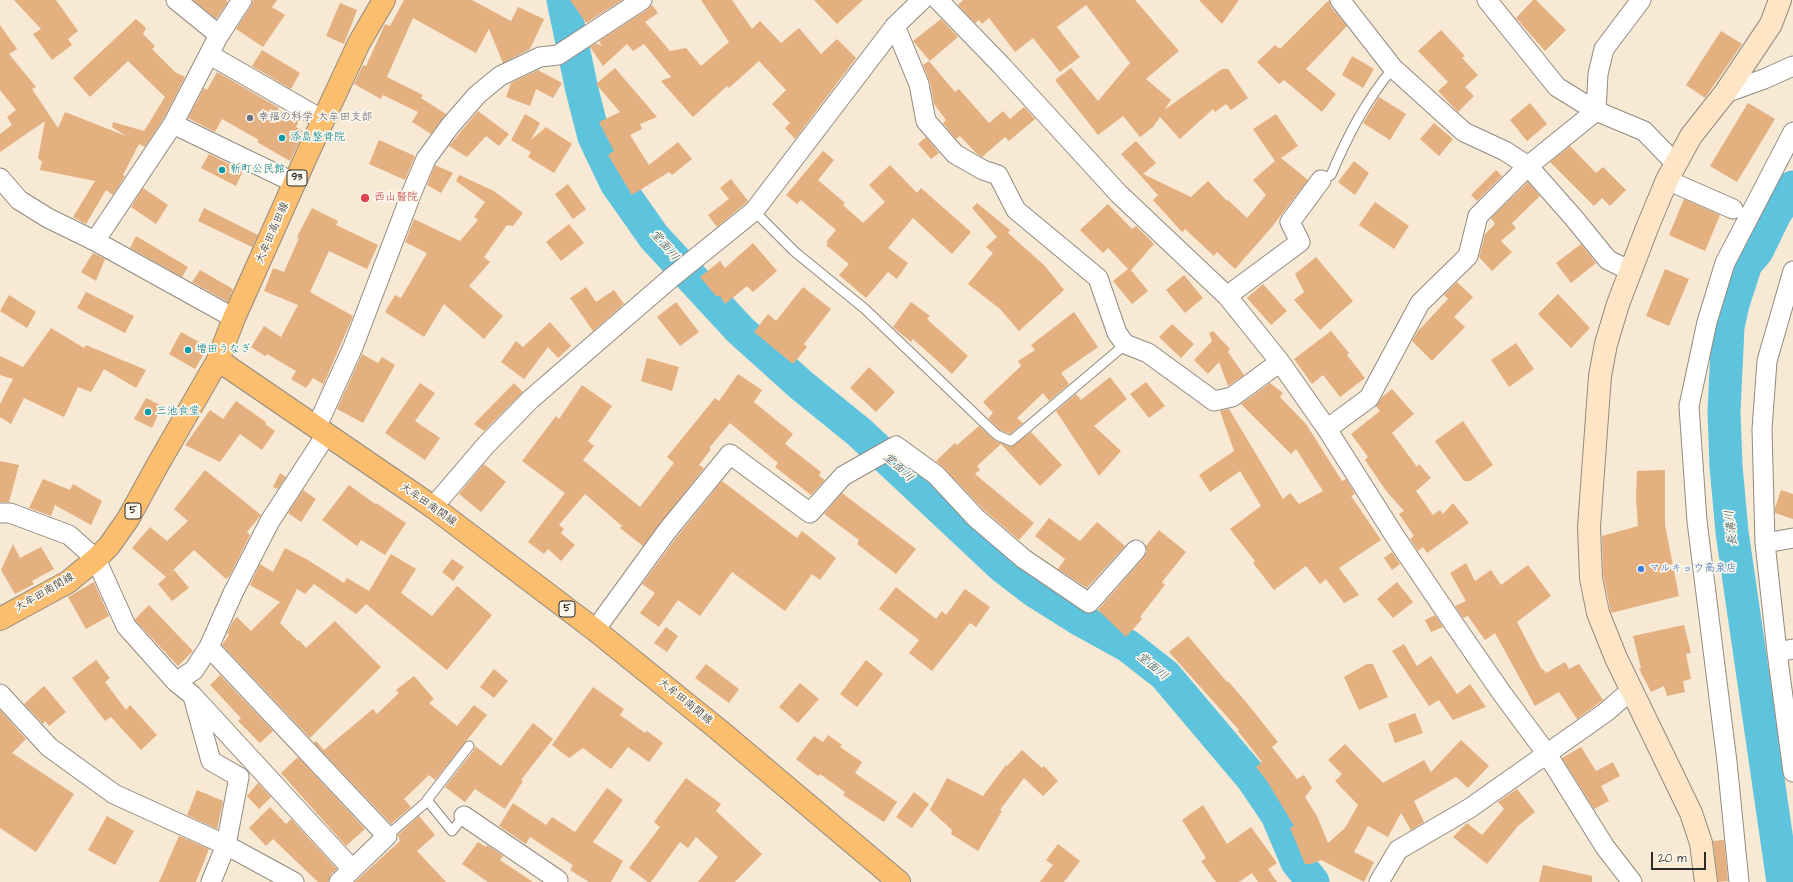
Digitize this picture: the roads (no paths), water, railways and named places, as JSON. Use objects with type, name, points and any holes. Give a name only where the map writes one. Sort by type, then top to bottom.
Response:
[{"type":"main road","name":"大牟田高田線","points":[[218,360],[234,318],[323,120],[359,43],[384,0]]},
{"type":"main road","name":"大牟田南関線","points":[[0,619],[68,582],[109,546],[128,519],[218,360],[434,507],[595,630],[720,730],[888,879]]},
{"type":"street","points":[[176,0],[219,35]]},
{"type":"street","points":[[95,241],[173,124],[219,35],[242,0]]},
{"type":"street","points":[[176,682],[194,670],[210,647],[233,593],[270,521],[321,431],[412,192],[423,166],[450,126],[477,95],[500,76],[540,57],[558,55],[642,0]]},
{"type":"street","points":[[434,507],[486,445],[531,399],[671,278],[754,211],[896,26],[922,0]]},
{"type":"street","points":[[938,0],[1001,65],[1119,194],[1227,296],[1280,362],[1327,429],[1400,544],[1501,692],[1547,754],[1605,847],[1632,882]]},
{"type":"street","points":[[1340,0],[1393,68],[1464,132],[1505,151],[1528,166],[1573,217],[1608,260],[1631,271]]},
{"type":"street","points":[[1487,0],[1557,87],[1596,111],[1644,131],[1672,172],[1733,208]]},
{"type":"street","points":[[1327,429],[1369,398],[1420,303],[1468,256],[1478,216],[1528,166],[1596,111],[1598,74],[1604,49],[1641,0]]},
{"type":"street","points":[[1706,882],[1701,843],[1691,813],[1616,658],[1598,613],[1591,578],[1589,527],[1600,376],[1606,344],[1631,271],[1672,172],[1691,136],[1725,93],[1771,24],[1780,0]]},
{"type":"street","points":[[896,26],[919,84],[926,121],[954,154],[983,170],[998,175],[1016,210],[1098,278],[1117,333],[1125,344],[1148,353],[1214,401],[1232,397],[1280,362]]},
{"type":"street","points":[[210,55],[323,120]]},
{"type":"street","points":[[1725,93],[1764,79],[1793,66]]},
{"type":"street","points":[[173,124],[295,183]]},
{"type":"street","points":[[1739,882],[1727,762],[1697,521],[1689,406],[1707,322],[1725,263],[1793,132]]},
{"type":"street","points":[[0,178],[19,200],[48,218],[95,241],[234,318]]},
{"type":"street","points":[[1227,296],[1300,242],[1290,222],[1321,180]]},
{"type":"street","points":[[1793,271],[1767,361],[1762,429],[1765,543],[1785,650],[1793,772]]},
{"type":"street","points":[[595,630],[667,531],[730,454],[810,513],[843,476],[896,446],[936,475],[976,518],[1024,559],[1089,603],[1136,550]]},
{"type":"street","points":[[0,513],[10,513],[69,535],[96,559],[126,626],[176,682],[192,695],[352,869]]},
{"type":"street","points":[[1765,543],[1793,538]]},
{"type":"street","points":[[210,647],[388,836],[339,882]]},
{"type":"street","points":[[1379,882],[1398,850],[1470,808],[1606,712],[1622,698],[1633,693]]},
{"type":"street","points":[[0,694],[49,747],[114,794],[226,846],[285,880]]},
{"type":"street","points":[[192,695],[211,761],[239,777],[226,846],[211,882]]},
{"type":"street","points":[[464,816],[558,880],[557,882]]},
{"type":"lane","points":[[1321,180],[1331,175],[1349,133],[1376,89],[1393,68]]},
{"type":"lane","points":[[754,211],[795,252],[865,309],[996,435],[1011,441],[1121,348]]},
{"type":"lane","points":[[388,836],[427,800],[469,746]]},
{"type":"lane","points":[[427,800],[452,831],[464,816]]},
{"type":"waterway","name":"堂面川","points":[[563,0],[582,90],[594,137],[616,183],[654,237],[740,330],[801,385],[859,432],[1003,567],[1033,590],[1079,619],[1128,646],[1165,675],[1252,778],[1277,815],[1297,862],[1313,882]]},
{"type":"waterway","name":"長溝川","points":[[1783,882],[1732,532],[1726,466],[1724,412],[1728,327],[1733,304],[1746,264],[1757,251],[1775,214],[1793,187]]},
{"type":"place","name":"幸福の科学 大牟田支部","points":[[250,118]]},
{"type":"place","name":"添島整骨院","points":[[282,138]]},
{"type":"place","name":"新町公民館","points":[[222,170]]},
{"type":"place","name":"西山醫院","points":[[365,198]]},
{"type":"place","name":"増田うなぎ","points":[[188,350]]},
{"type":"place","name":"三池食堂","points":[[148,412]]},
{"type":"place","name":"マルキョウ高泉店","points":[[1641,569]]}]
